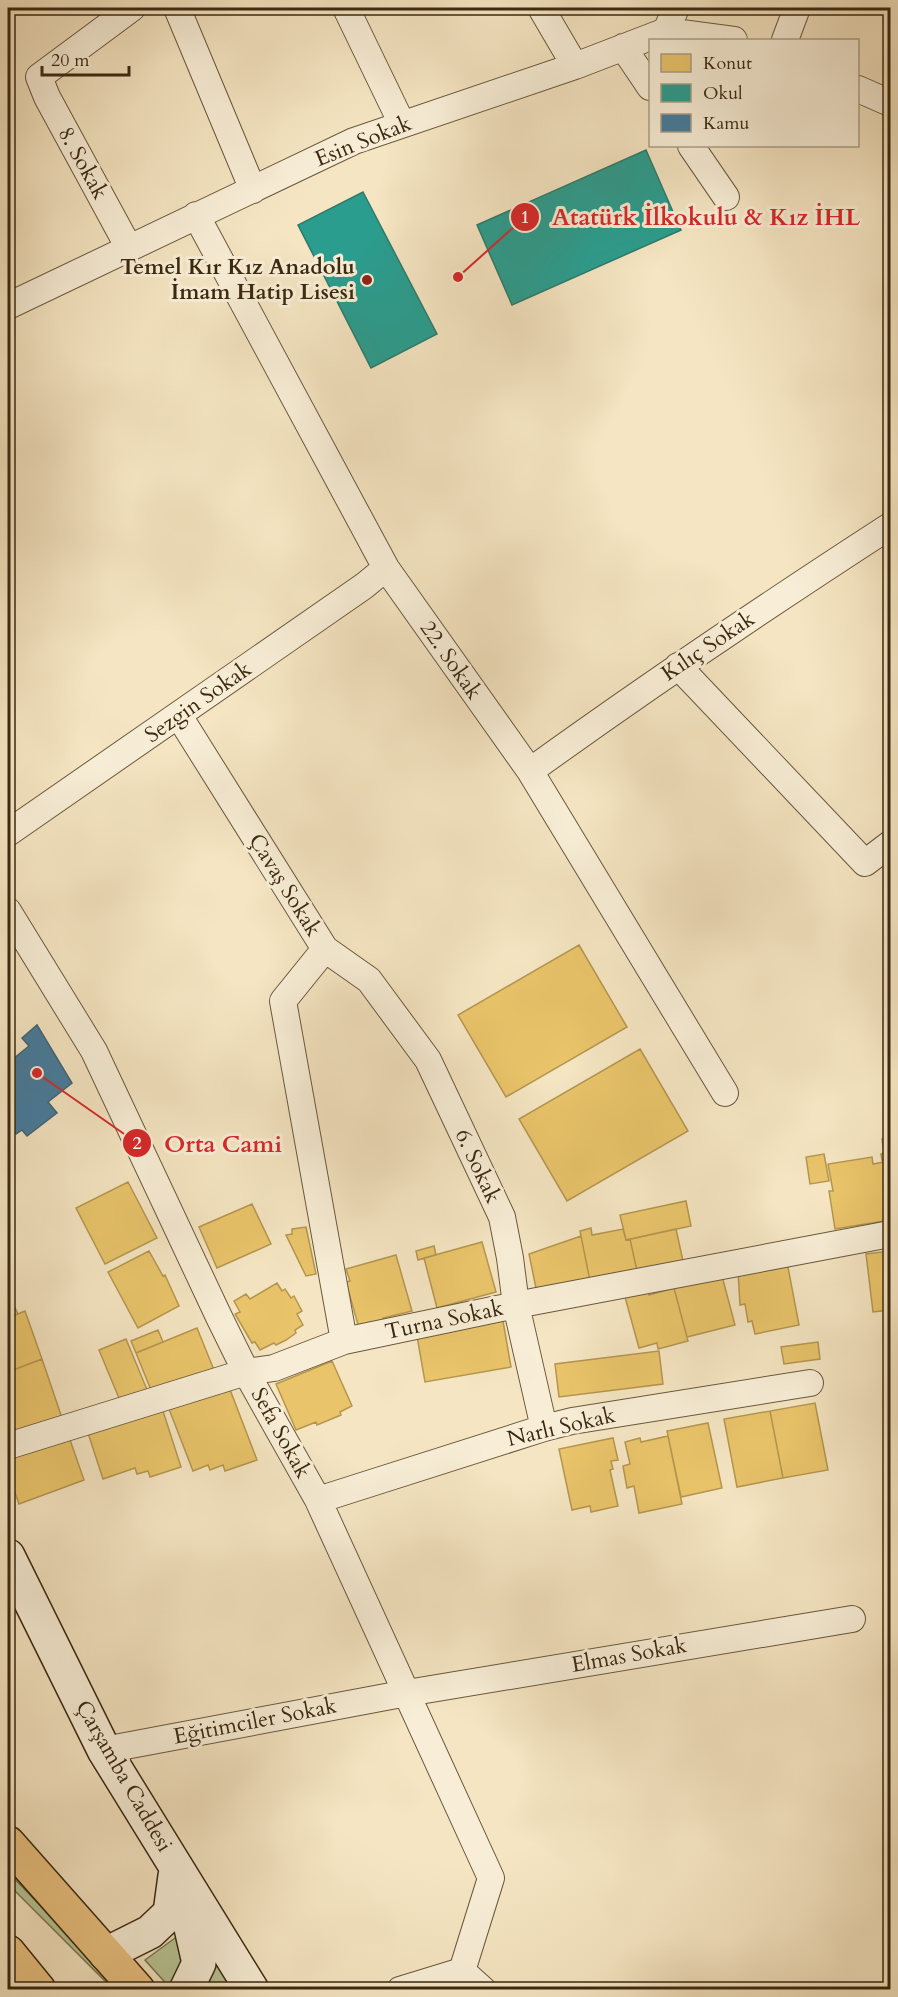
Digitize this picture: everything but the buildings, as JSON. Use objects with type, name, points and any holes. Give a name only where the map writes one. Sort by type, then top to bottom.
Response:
[{"type":"highway","points":[[8,1843],[138,1989]]},
{"type":"highway","points":[[8,1952],[39,1989]]},
{"type":"main road","name":"Çarşamba Caddesi","points":[[8,1556],[104,1750],[177,1865],[250,1987]]},
{"type":"main road","points":[[106,1954],[150,1932],[170,1913],[177,1865]]},
{"type":"main road","points":[[177,1865],[199,1963],[186,1989]]},
{"type":"street","name":"8. Sokak","points":[[129,248],[47,98],[39,77],[132,8]]},
{"type":"street","points":[[177,8],[253,190]]},
{"type":"street","points":[[346,8],[402,124]]},
{"type":"street","points":[[542,8],[575,66]]},
{"type":"street","points":[[785,39],[797,8]]},
{"type":"street","name":"Esin Sokak","points":[[8,306],[354,141],[575,66],[623,47],[671,19],[731,39]]},
{"type":"street","points":[[623,47],[649,84]]},
{"type":"street","points":[[859,89],[891,104]]},
{"type":"street","points":[[692,147],[726,197]]},
{"type":"street","name":"22. Sokak","points":[[196,215],[387,568],[530,771],[725,1093]]},
{"type":"street","name":"Kılıç Sokak","points":[[530,771],[678,666],[891,526]]},
{"type":"street","name":"Sezgin Sokak","points":[[8,833],[179,716],[387,568]]},
{"type":"street","points":[[678,666],[865,863],[891,844]]},
{"type":"street","name":"Çavaş Sokak","points":[[179,716],[325,949],[283,1001],[344,1341]]},
{"type":"street","name":"Sefa Sokak","points":[[8,911],[94,1051],[246,1372],[318,1500],[492,1878],[462,1971]]},
{"type":"street","name":"6. Sokak","points":[[325,949],[369,980],[428,1060],[502,1216],[516,1305],[544,1428]]},
{"type":"street","name":"Turna Sokak","points":[[8,1446],[246,1372],[274,1368],[344,1341],[516,1305],[891,1234]]},
{"type":"street","name":"Narlı Sokak","points":[[318,1500],[572,1421],[810,1383]]},
{"type":"street","name":"Elmas Sokak","points":[[407,1693],[852,1619]]},
{"type":"street","name":"Eğitimciler Sokak","points":[[104,1750],[407,1693]]},
{"type":"street","points":[[400,1989],[462,1971],[483,1989]]},
{"type":"green space","points":[[8,1872],[110,1978],[107,1983],[8,1884]]},
{"type":"green space","points":[[217,1926],[242,1989],[201,1989]]},
{"type":"green space","points":[[190,1927],[187,1960],[171,1989],[145,1960]]},
{"type":"place","name":"Atatürk İlkokulu & Kız İHL","points":[[458,277]]},
{"type":"place","name":"Temel Kır Kız Anadolu İmam Hatip Lisesi","points":[[367,280]]},
{"type":"place","name":"Orta Cami","points":[[37,1073]]}]
